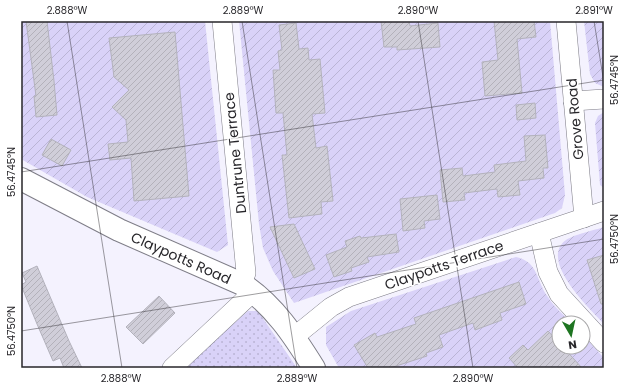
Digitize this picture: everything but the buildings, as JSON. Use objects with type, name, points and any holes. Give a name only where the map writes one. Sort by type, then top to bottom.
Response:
[{"type":"main road","name":"Claypotts Road","points":[[21,179],[120,230],[248,288],[276,313],[314,368]]},
{"type":"street","name":"Duntrune Terrace","points":[[222,21],[248,288]]},
{"type":"street","name":"Grove Road","points":[[566,21],[584,218]]},
{"type":"street","points":[[573,101],[604,99]]},
{"type":"street","name":"Claypotts Terrace","points":[[294,337],[331,306],[349,297],[604,211]]},
{"type":"street","points":[[539,233],[548,272],[559,294],[604,343]]},
{"type":"street","points":[[172,368],[248,288]]},
{"type":"shaded area","points":[[21,21],[205,21],[228,245],[217,252],[87,197],[21,159]]},
{"type":"shaded area","points":[[239,21],[550,21],[565,195],[562,208],[555,213],[294,303],[273,271],[263,248],[259,224]]},
{"type":"shaded area","points":[[584,21],[604,21],[604,87],[595,83],[590,74]]},
{"type":"shaded area","points":[[604,112],[604,188],[600,185],[595,123],[598,116]]},
{"type":"shaded area","points":[[604,227],[604,324],[569,284],[558,259],[559,249],[566,240],[579,234]]},
{"type":"shaded area","points":[[516,257],[529,263],[536,273],[550,301],[563,315],[551,315],[551,355],[591,355],[591,344],[604,358],[604,368],[339,368],[326,345],[326,327],[351,311]]},
{"type":"shaded area","points":[[248,311],[258,311],[297,368],[183,368]]}]
